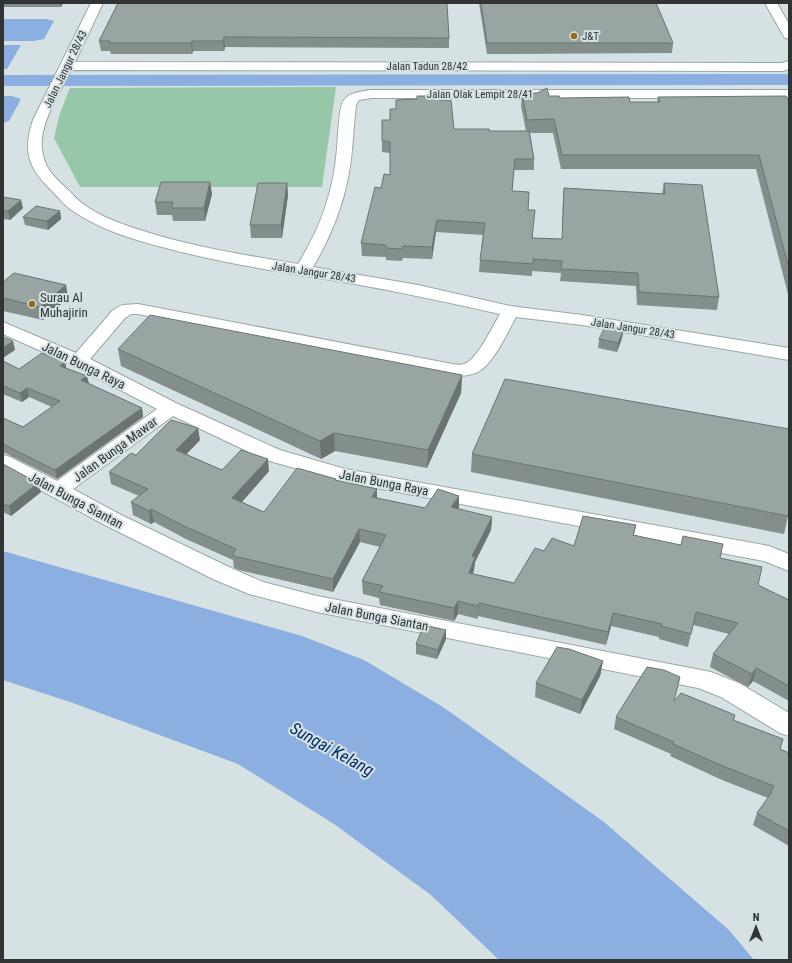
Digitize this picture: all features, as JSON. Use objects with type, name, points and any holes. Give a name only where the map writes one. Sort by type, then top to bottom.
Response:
[{"type":"street","name":"Jalan Jangur 28/43","points":[[97,3],[40,120],[35,135],[34,149],[39,167],[47,178],[77,207],[96,218],[120,229],[198,252],[418,290],[510,311],[582,320],[789,354]]},
{"type":"street","points":[[771,3],[789,35]]},
{"type":"street","name":"Jalan Tadun 28/42","points":[[64,68],[783,67],[789,65]]},
{"type":"street","name":"Jalan Olak Lempit 28/41","points":[[303,270],[313,254],[337,194],[341,177],[349,104],[355,97],[379,94],[789,94]]},
{"type":"street","points":[[79,361],[119,314],[128,310],[138,309],[442,368],[459,370],[470,368],[481,361],[510,311]]},
{"type":"street","name":"Jalan Bunga Raya","points":[[3,327],[79,361],[171,408],[273,455],[344,475],[768,554],[789,563]]},
{"type":"street","name":"Jalan Bunga Mawar","points":[[58,490],[171,408]]},
{"type":"street","name":"Jalan Bunga Siantan","points":[[3,462],[183,555],[257,588],[317,604],[702,679],[730,690],[789,726]]},
{"type":"green space","points":[[336,87],[322,187],[80,187],[54,138],[60,113],[70,88]]},
{"type":"water","points":[[3,19],[47,19],[54,21],[44,39],[34,41],[3,41]]},
{"type":"water","points":[[3,45],[21,45],[7,69],[3,69]]},
{"type":"water","points":[[789,74],[789,85],[3,86],[3,75]]},
{"type":"water","points":[[3,96],[12,96],[21,99],[9,121],[3,123]]},
{"type":"water","name":"Sungai Kelang","points":[[3,551],[302,636],[364,660],[443,707],[604,822],[729,930],[754,960],[499,960],[431,895],[334,824],[238,764],[73,703],[3,680]]},
{"type":"building","points":[[118,3],[447,3],[449,38],[224,37],[223,41],[192,41],[191,43],[109,43],[110,41],[99,41]]},
{"type":"building","name":"J&T","points":[[481,3],[656,3],[673,43],[487,43]]},
{"type":"building","points":[[547,88],[549,96],[559,96],[560,98],[629,97],[630,102],[660,102],[658,97],[786,96],[789,101],[789,269],[759,155],[562,155],[554,119],[527,120],[522,93],[537,93]]},
{"type":"building","points":[[417,96],[439,96],[440,100],[451,100],[454,129],[529,131],[534,159],[515,159],[512,191],[529,192],[528,210],[535,210],[532,238],[562,239],[564,188],[665,194],[664,183],[702,185],[719,297],[639,292],[638,273],[561,269],[562,261],[533,259],[533,264],[480,260],[485,223],[437,220],[432,247],[403,246],[402,249],[386,248],[386,245],[361,243],[375,187],[381,188],[384,174],[390,175],[390,142],[382,141],[382,120],[390,120],[390,109],[396,109],[396,100],[417,99]]},
{"type":"building","points":[[161,182],[210,182],[204,208],[172,208],[173,202],[155,202]]},
{"type":"building","points":[[258,183],[287,183],[281,225],[250,225]]},
{"type":"building","points":[[3,197],[21,200],[8,211],[3,211]]},
{"type":"building","points":[[36,206],[60,211],[47,221],[23,217]]},
{"type":"building","points":[[14,273],[66,285],[40,307],[3,298],[3,282]]},
{"type":"building","points":[[150,315],[462,375],[428,450],[334,433],[320,441],[118,349]]},
{"type":"building","points":[[606,325],[624,329],[618,343],[599,339]]},
{"type":"building","points":[[3,337],[13,341],[3,348]]},
{"type":"building","points":[[42,353],[65,362],[60,366],[87,376],[81,380],[142,408],[55,470],[3,444],[3,418],[23,427],[60,401],[27,388],[20,393],[3,386],[3,361],[19,369]]},
{"type":"building","points":[[505,379],[789,429],[788,516],[472,454]]},
{"type":"building","points":[[171,420],[198,428],[176,450],[222,470],[241,450],[268,459],[232,498],[264,512],[297,468],[336,479],[335,480],[377,489],[372,497],[425,508],[438,489],[459,496],[451,507],[492,517],[472,556],[475,557],[469,573],[514,583],[535,548],[544,551],[552,538],[574,546],[583,516],[636,525],[633,535],[681,545],[683,536],[723,544],[720,558],[762,567],[758,585],[789,600],[789,686],[756,668],[752,674],[713,654],[738,623],[696,612],[691,634],[661,626],[662,624],[613,613],[608,632],[479,603],[478,606],[458,601],[454,608],[379,592],[383,586],[362,581],[386,535],[359,529],[333,579],[232,555],[236,549],[184,526],[151,509],[149,511],[131,502],[148,489],[109,472],[131,453],[136,455]]},
{"type":"building","points":[[3,464],[38,483],[9,506],[3,504]]},
{"type":"building","points":[[424,625],[446,630],[438,650],[416,644]]},
{"type":"building","points":[[557,647],[569,649],[603,661],[582,700],[536,683]]},
{"type":"building","points":[[647,667],[664,670],[680,677],[674,701],[681,693],[735,715],[733,720],[783,739],[780,749],[789,753],[789,831],[757,813],[772,792],[771,791],[774,786],[725,767],[673,744],[674,742],[616,717]]},
{"type":"place","name":"J&T","points":[[574,36]]},
{"type":"place","name":"Surau Al Muhajirin","points":[[32,304]]}]
